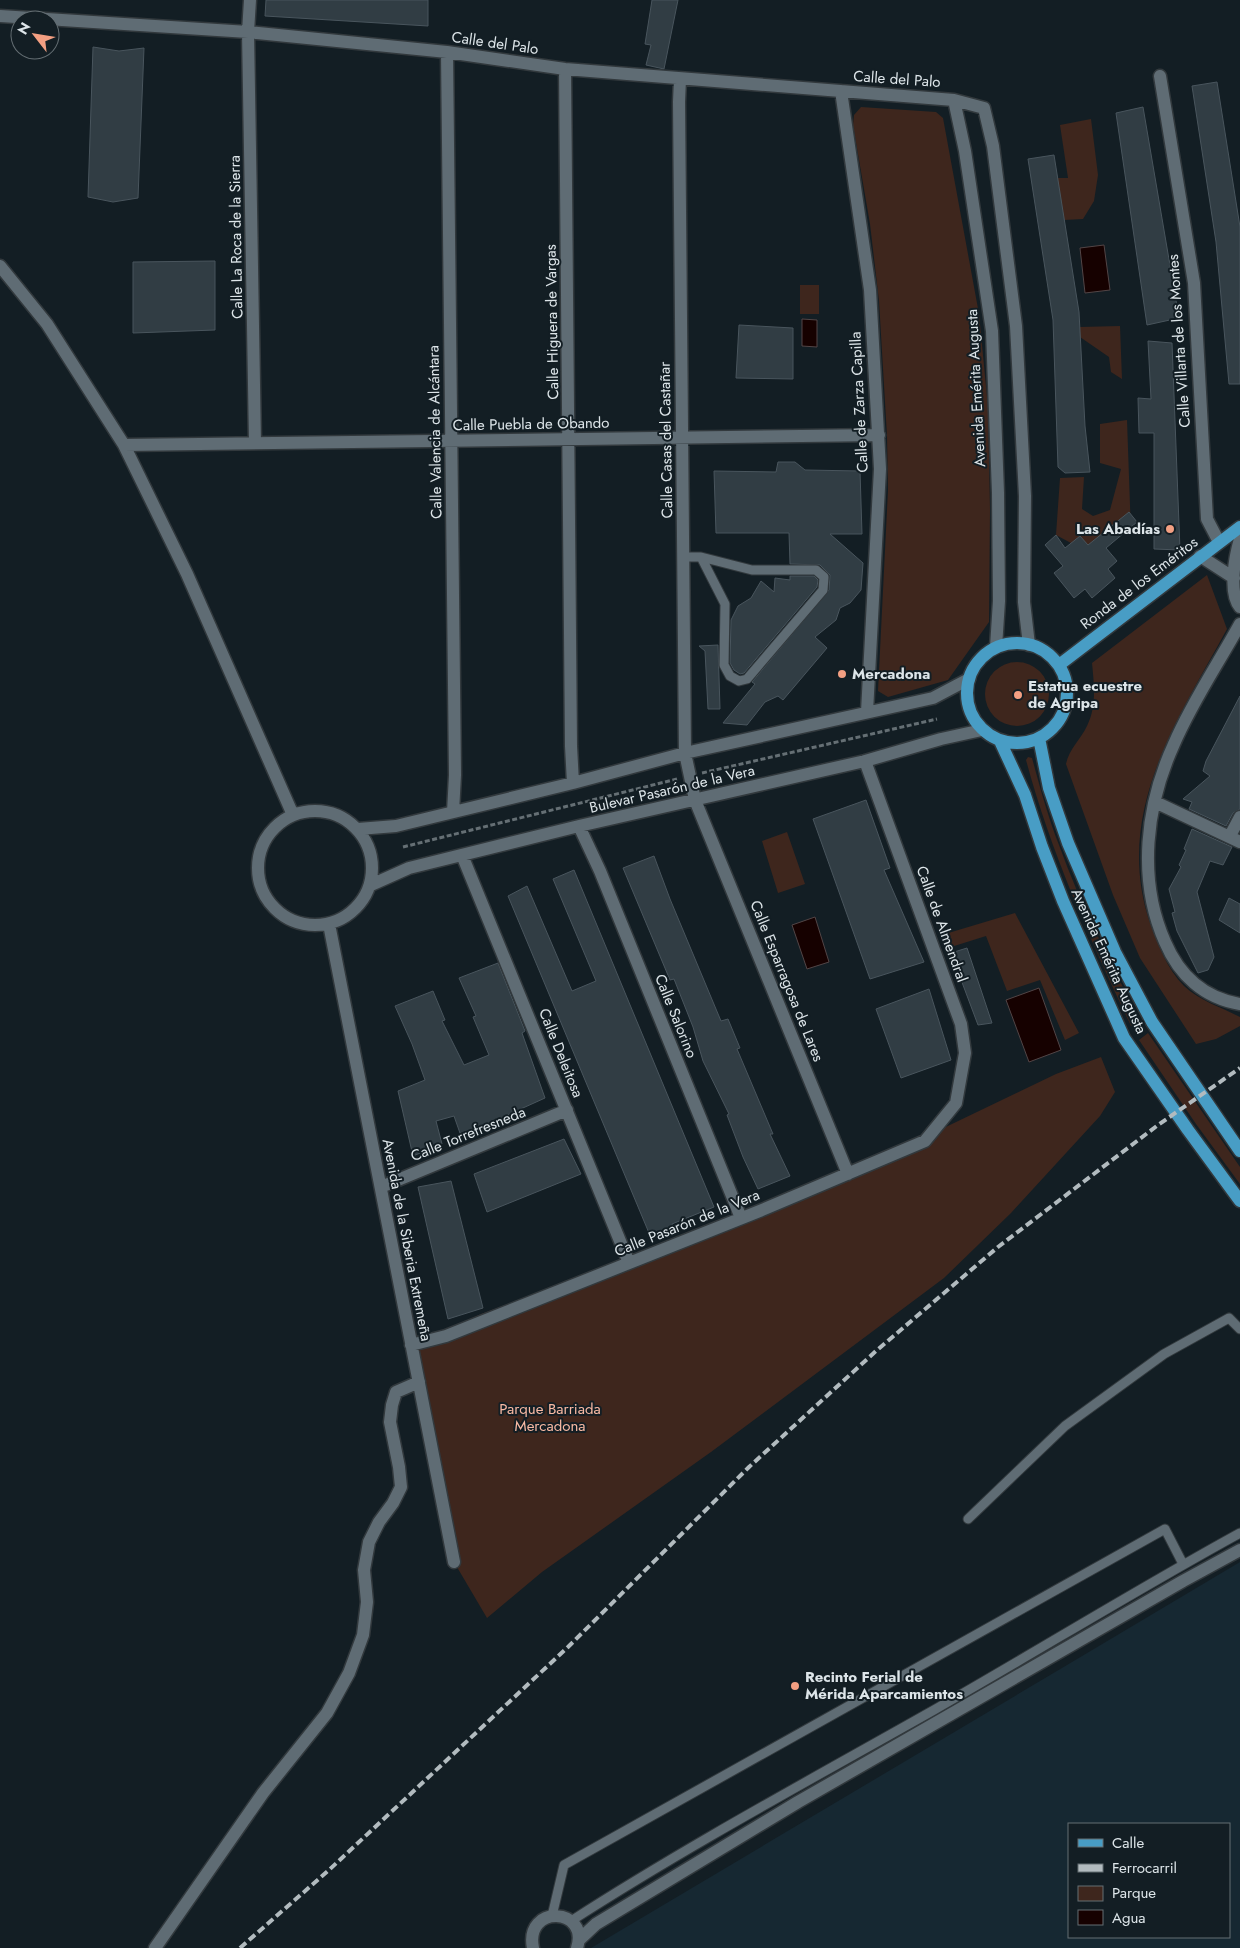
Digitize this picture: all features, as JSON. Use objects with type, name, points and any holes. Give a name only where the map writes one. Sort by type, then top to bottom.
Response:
[{"type":"main road","name":"Ronda de los Eméritos","points":[[1059,666],[1240,527]]},
{"type":"main road","points":[[1013,643],[1029,644],[1051,656],[1059,666],[1065,678],[1066,706],[1060,720],[1051,730],[1039,738],[1020,744],[1000,741],[982,730],[974,719],[968,706],[967,692],[969,679],[979,660],[996,647],[1013,643]]},
{"type":"main road","name":"Avenida Emérita Augusta","points":[[1039,738],[1050,788],[1068,843],[1116,952],[1152,1022],[1240,1151]]},
{"type":"main road","name":"Avenida Emérita Augusta","points":[[1000,741],[1025,795],[1042,847],[1063,901],[1124,1038],[1240,1201]]},
{"type":"street","name":"Calle La Roca de la Sierra","points":[[250,0],[248,32],[256,443]]},
{"type":"street","name":"Calle del Palo","points":[[0,16],[248,32],[447,52],[566,69],[954,100],[984,108],[992,146],[1016,326],[1025,496],[1024,602],[1029,644]]},
{"type":"street","name":"Calle Valencia de Alcántara","points":[[447,52],[455,776],[453,812]]},
{"type":"street","name":"Calle Higuera de Vargas","points":[[566,69],[573,783]]},
{"type":"street","name":"Calle Villarta de los Montes","points":[[1160,76],[1194,283],[1207,519],[1219,542]]},
{"type":"street","name":"Calle Casas del Castañar","points":[[680,79],[685,753],[695,800]]},
{"type":"street","name":"Calle de Zarza Capilla","points":[[841,92],[870,290],[879,435],[880,469],[867,712]]},
{"type":"street","name":"Avenida Emérita Augusta","points":[[954,100],[965,151],[992,330],[998,493],[999,601],[996,647]]},
{"type":"street","points":[[0,266],[46,324],[124,445],[187,574],[293,815]]},
{"type":"street","name":"Calle Puebla de Obando","points":[[124,445],[879,435]]},
{"type":"street","points":[[1240,539],[1236,554],[1234,578],[1236,602],[1240,607]]},
{"type":"street","points":[[1200,556],[1234,578]]},
{"type":"street","points":[[1240,624],[1174,744],[1160,781],[1148,842],[1150,892],[1160,932],[1170,954],[1185,977],[1209,995],[1240,1004]]},
{"type":"street","name":"Bulevar Pasarón de la Vera","points":[[358,829],[396,826],[573,783],[685,753],[934,698],[969,679]]},
{"type":"street","name":"Bulevar Pasarón de la Vera","points":[[371,885],[410,868],[579,826],[865,761],[941,739],[982,730]]},
{"type":"street","name":"Calle de Almendral","points":[[865,761],[961,1024],[965,1053],[956,1103]]},
{"type":"street","name":"Calle Esparragosa de Lares","points":[[695,800],[848,1174]]},
{"type":"street","points":[[1155,802],[1236,837],[1240,817]]},
{"type":"street","points":[[312,810],[342,816],[358,829],[369,845],[373,865],[371,885],[362,902],[347,916],[329,924],[309,926],[290,920],[273,908],[262,891],[259,881],[258,861],[264,842],[276,826],[293,815],[312,810]]},
{"type":"street","name":"Calle Salorino","points":[[579,826],[600,871],[741,1218]]},
{"type":"street","name":"Calle Deleitosa","points":[[462,855],[630,1263]]},
{"type":"street","name":"Avenida de la Siberia Extremeña","points":[[329,924],[454,1562]]},
{"type":"street","name":"Calle Pasarón de la Vera","points":[[411,1345],[446,1336],[630,1263],[925,1141],[956,1103]]},
{"type":"street","name":"Calle Torrefresneda","points":[[380,1187],[567,1110]]},
{"type":"street","points":[[155,1948],[263,1792],[327,1713],[349,1673],[363,1635],[367,1602],[364,1570],[369,1542],[379,1522],[393,1504],[401,1487],[390,1422],[392,1405],[396,1392],[419,1382]]},
{"type":"street","points":[[578,1944],[596,1924],[798,1802],[1240,1550]]},
{"type":"street","points":[[533,1948],[532,1937],[535,1927],[542,1920],[552,1916],[562,1916],[571,1921],[578,1929],[578,1944]]},
{"type":"lane","points":[[683,557],[701,557],[752,570],[816,570],[824,577],[823,590],[747,679],[739,681],[730,676],[724,665],[726,604],[701,557]]},
{"type":"lane","points":[[968,1519],[1065,1426],[1164,1354],[1229,1318],[1240,1329]]},
{"type":"lane","points":[[552,1916],[564,1865],[1165,1529],[1183,1564]]},
{"type":"lane","points":[[571,1921],[790,1790],[934,1710],[1183,1564],[1240,1533]]},
{"type":"path","points":[[934,698],[941,739]]},
{"type":"path","points":[[403,847],[690,776],[937,719]]},
{"type":"path","points":[[396,826],[410,868]]},
{"type":"shaded area","points":[[1240,1562],[1240,1948],[591,1948]]},
{"type":"green space","points":[[861,107],[936,112],[943,118],[979,314],[988,407],[990,510],[989,622],[948,680],[888,697],[878,691],[888,490],[887,436],[879,301],[870,224],[853,125],[854,115]]},
{"type":"green space","points":[[1091,119],[1098,175],[1094,201],[1083,219],[1064,220],[1057,178],[1068,178],[1060,125]]},
{"type":"green space","points":[[800,285],[819,285],[819,314],[800,314]]},
{"type":"green space","points":[[1120,326],[1122,379],[1111,372],[1109,357],[1080,337],[1080,327]]},
{"type":"green space","points":[[1127,420],[1131,533],[1115,535],[1088,545],[1071,543],[1056,535],[1060,478],[1084,477],[1082,509],[1093,516],[1110,510],[1121,469],[1100,463],[1100,424]]},
{"type":"green space","points":[[1207,575],[1227,629],[1171,733],[1156,769],[1145,806],[1139,844],[1141,883],[1150,923],[1168,964],[1178,979],[1190,991],[1204,1000],[1240,1017],[1240,1026],[1216,1039],[1196,1044],[1140,958],[1113,895],[1066,764],[1087,726],[1092,711],[1094,695],[1092,663]]},
{"type":"green space","points":[[1017,662],[1029,664],[1040,671],[1047,682],[1049,694],[1047,706],[1040,717],[1029,724],[1017,726],[1005,724],[994,717],[987,706],[985,694],[987,682],[994,671],[1005,664]]},
{"type":"green space","points":[[1028,757],[1032,758],[1051,824],[1077,890],[1141,1022],[1131,1026],[1086,928],[1047,829],[1026,760]]},
{"type":"green space","points":[[787,832],[805,884],[778,893],[762,841]]},
{"type":"green space","points":[[1015,913],[1079,1033],[1065,1040],[1040,980],[1007,991],[986,936],[951,947],[945,934]]},
{"type":"green space","points":[[1148,1033],[1240,1167],[1240,1184],[1196,1124],[1139,1040]]},
{"type":"green space","name":"Parque Barriada Mercadona","points":[[1101,1057],[1115,1092],[1100,1116],[1011,1213],[944,1278],[711,1452],[542,1572],[487,1618],[454,1562],[411,1345],[481,1314],[741,1218],[848,1174],[1056,1074]]},
{"type":"water","points":[[1104,245],[1110,290],[1085,293],[1080,248]]},
{"type":"water","points":[[802,319],[817,320],[817,347],[802,346]]},
{"type":"water","points":[[815,917],[829,962],[807,969],[792,925]]},
{"type":"water","points":[[1039,988],[1061,1050],[1029,1062],[1006,1000]]},
{"type":"building","points":[[266,0],[428,0],[428,26],[265,16]]},
{"type":"building","points":[[652,0],[678,0],[664,69],[646,65],[651,45],[645,44]]},
{"type":"building","points":[[93,47],[119,51],[144,48],[138,198],[113,202],[88,197]]},
{"type":"building","points":[[1217,82],[1240,227],[1240,384],[1229,384],[1216,242],[1192,86]]},
{"type":"building","points":[[1143,107],[1179,318],[1147,325],[1116,113]]},
{"type":"building","points":[[1054,155],[1079,312],[1085,426],[1090,472],[1065,473],[1058,467],[1053,320],[1028,159]]},
{"type":"building","points":[[215,261],[215,330],[133,333],[133,262]]},
{"type":"building","points":[[739,325],[793,328],[793,379],[736,378]]},
{"type":"building","points":[[1148,341],[1172,343],[1180,550],[1154,549],[1154,433],[1139,433],[1138,398],[1151,399]]},
{"type":"building","points":[[778,462],[795,462],[805,470],[860,471],[862,534],[830,534],[863,563],[861,590],[850,603],[840,608],[836,620],[815,637],[827,648],[783,700],[778,696],[765,702],[747,725],[723,723],[755,684],[752,682],[829,590],[830,575],[820,565],[790,564],[789,533],[716,533],[714,471],[776,472]]},
{"type":"building","points":[[1129,512],[1137,522],[1106,548],[1117,561],[1108,569],[1115,578],[1092,598],[1085,589],[1074,598],[1054,573],[1063,566],[1045,545],[1056,535],[1065,548],[1080,536],[1088,545]]},
{"type":"building","points":[[790,576],[814,576],[818,580],[817,587],[744,673],[740,674],[734,670],[730,663],[731,620],[738,606],[751,598],[761,581],[774,592],[775,578],[790,580]]},
{"type":"building","points":[[718,645],[720,709],[708,709],[705,651],[699,646]]},
{"type":"building","points":[[1240,696],[1240,809],[1233,813],[1226,826],[1189,809],[1192,802],[1183,799],[1210,776],[1203,771],[1206,761]]},
{"type":"building","points":[[866,800],[890,868],[884,870],[924,962],[870,979],[813,819]]},
{"type":"building","points":[[1192,829],[1232,847],[1223,865],[1210,861],[1197,892],[1214,957],[1208,970],[1198,973],[1177,931],[1172,913],[1175,912],[1169,889],[1181,867],[1179,865]]},
{"type":"building","points":[[654,856],[721,1021],[728,1019],[740,1048],[737,1049],[773,1134],[770,1134],[790,1176],[758,1189],[743,1157],[727,1115],[729,1114],[703,1061],[693,1027],[674,979],[670,980],[623,868]]},
{"type":"building","points":[[574,870],[714,1207],[672,1224],[674,1230],[658,1237],[649,1233],[508,896],[527,886],[572,991],[596,981],[553,879]]},
{"type":"building","points":[[1229,898],[1240,904],[1240,933],[1219,920]]},
{"type":"building","points":[[967,948],[992,1023],[978,1025],[951,953]]},
{"type":"building","points":[[498,963],[525,1031],[522,1033],[545,1098],[461,1136],[454,1116],[436,1121],[442,1144],[413,1156],[398,1091],[425,1080],[395,1006],[433,991],[445,1020],[442,1021],[464,1065],[489,1055],[473,1017],[476,1016],[459,978]]},
{"type":"building","points":[[929,989],[951,1060],[901,1078],[876,1009]]},
{"type":"building","points":[[564,1139],[581,1174],[487,1212],[474,1174]]},
{"type":"building","points":[[451,1181],[483,1308],[448,1319],[418,1187]]},
{"type":"railway","points":[[240,1948],[329,1870],[568,1647],[749,1467],[876,1351],[998,1247],[1158,1125],[1240,1068]]},
{"type":"place","name":"Las Abadías","points":[[1170,529]]},
{"type":"place","name":"Mercadona","points":[[842,674]]},
{"type":"place","name":"Estatua ecuestre de Agripa","points":[[1018,695]]},
{"type":"place","name":"Recinto Ferial de Mérida Aparcamientos","points":[[795,1686]]}]
